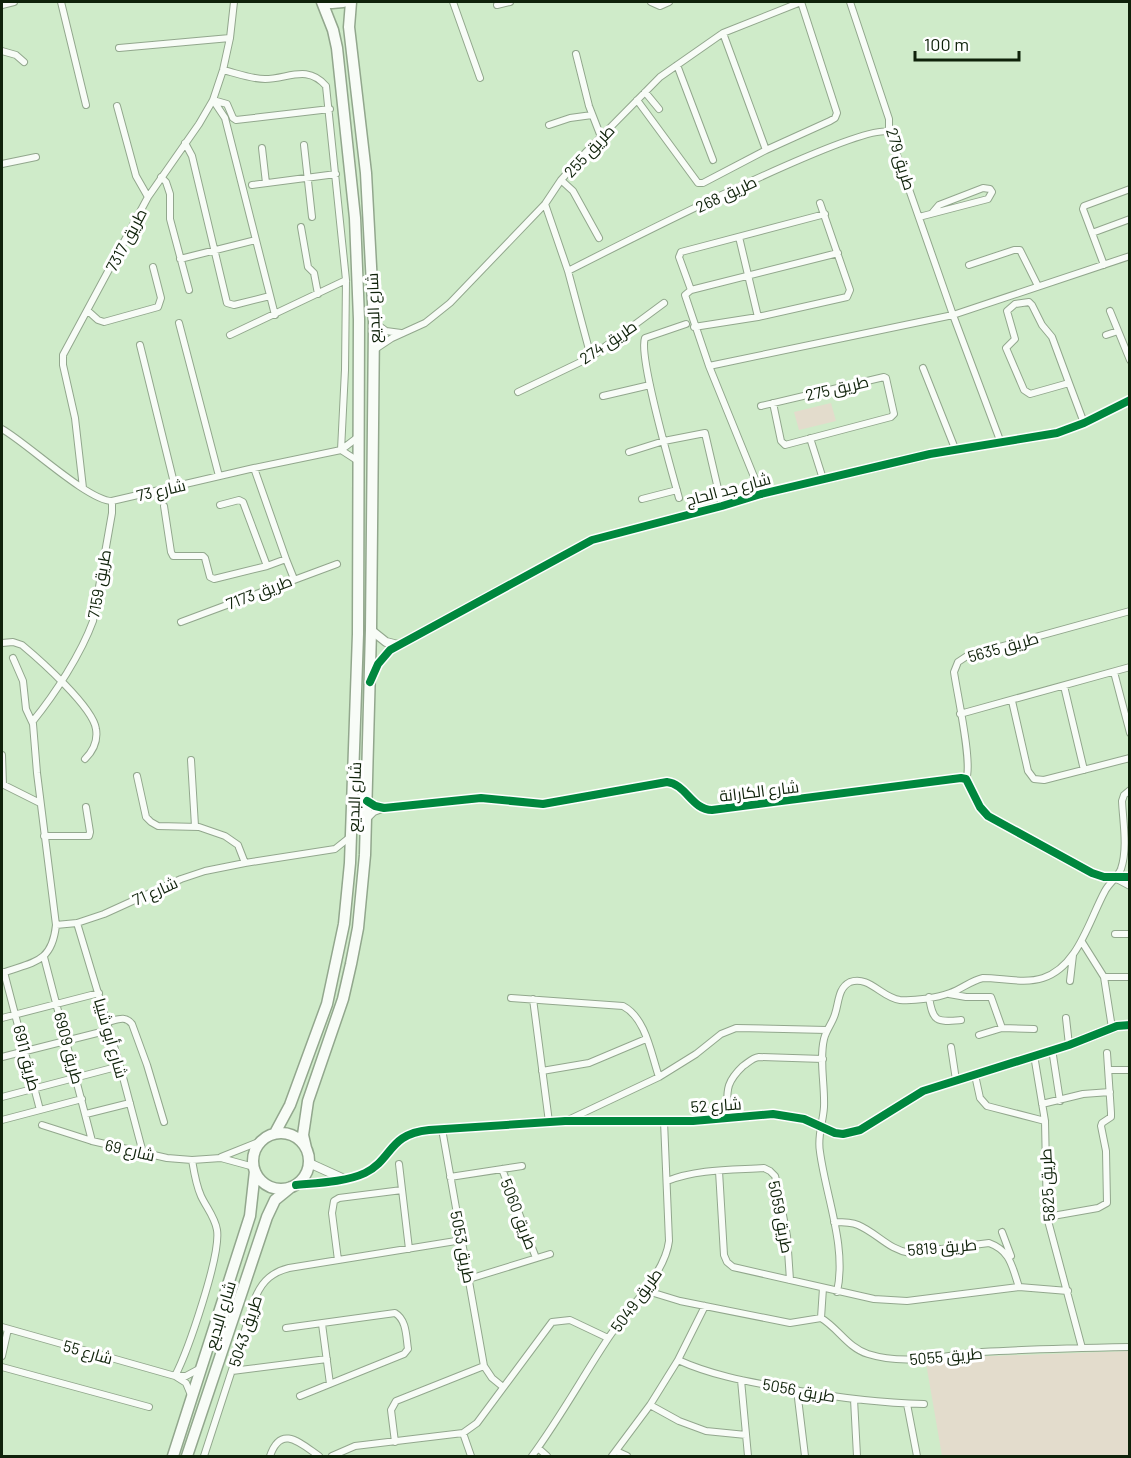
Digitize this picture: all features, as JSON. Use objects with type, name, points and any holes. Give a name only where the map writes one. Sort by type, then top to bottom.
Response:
[{"type":"main road","points":[[323,2],[343,2]]},
{"type":"main road","name":"شارع البديع","points":[[275,1133],[290,1105],[327,1004],[344,924],[350,863],[358,622],[359,319],[355,218],[337,48],[323,2]]},
{"type":"main road","name":"شارع البديع","points":[[306,1148],[303,1135],[308,1101],[343,999],[351,964],[362,891],[367,801],[374,322],[366,173],[349,27],[351,2]]},
{"type":"main road","points":[[275,1133],[293,1135],[306,1148],[309,1163],[305,1175],[293,1186],[274,1188],[259,1179],[254,1169],[253,1158],[261,1141],[275,1133]]},
{"type":"main road","name":"شارع البديع","points":[[173,1456],[250,1216],[254,1169]]},
{"type":"main road","name":"شارع البديع","points":[[187,1456],[267,1217],[275,1200],[293,1186]]},
{"type":"street","points":[[2,5],[14,2]]},
{"type":"street","points":[[61,2],[86,105]]},
{"type":"street","name":"طريق 7317","points":[[83,488],[75,418],[62,360],[65,350],[148,197],[213,100],[230,38],[234,2]]},
{"type":"street","points":[[453,2],[480,78]]},
{"type":"street","points":[[497,4],[510,2]]},
{"type":"street","points":[[651,2],[660,6],[669,2]]},
{"type":"street","points":[[637,100],[698,183],[703,183],[766,150],[830,121],[837,113],[801,2]]},
{"type":"street","name":"طريق 255","points":[[374,350],[438,314],[545,204],[561,180],[660,77],[723,33],[801,2]]},
{"type":"street","name":"طريق 279","points":[[850,2],[889,119],[889,132],[953,315],[1001,442]]},
{"type":"street","points":[[723,33],[766,150]]},
{"type":"street","points":[[119,48],[230,38]]},
{"type":"street","points":[[2,51],[24,62]]},
{"type":"street","points":[[576,54],[592,115],[601,137]]},
{"type":"street","points":[[677,65],[713,160]]},
{"type":"street","points":[[223,70],[258,79],[290,74],[313,76],[326,86],[346,280],[341,450],[359,463]]},
{"type":"street","points":[[645,92],[660,109]]},
{"type":"street","points":[[213,100],[225,103],[236,120],[330,109]]},
{"type":"street","points":[[213,100],[225,118],[275,315]]},
{"type":"street","points":[[117,106],[135,176],[148,197]]},
{"type":"street","points":[[549,125],[570,118],[592,115]]},
{"type":"street","name":"طريق 268","points":[[568,271],[667,221],[833,146],[870,132],[889,132]]},
{"type":"street","points":[[185,143],[192,156],[229,305],[270,296]]},
{"type":"street","points":[[304,146],[312,217]]},
{"type":"street","points":[[262,148],[266,183]]},
{"type":"street","points":[[2,164],[36,157]]},
{"type":"street","points":[[252,185],[336,174]]},
{"type":"street","points":[[161,177],[166,182],[170,194],[169,216],[189,290]]},
{"type":"street","points":[[561,180],[573,191],[598,238]]},
{"type":"street","points":[[919,217],[975,191],[987,187],[992,192],[988,199],[940,213],[933,212]]},
{"type":"street","points":[[1104,265],[1083,209],[1084,206],[1130,189]]},
{"type":"street","points":[[975,191],[980,201]]},
{"type":"street","points":[[951,201],[953,209]]},
{"type":"street","points":[[694,327],[758,317],[847,297],[850,290],[820,203]]},
{"type":"street","points":[[545,204],[568,271],[591,357]]},
{"type":"street","points":[[691,290],[679,254],[825,214]]},
{"type":"street","points":[[1092,233],[1130,219]]},
{"type":"street","points":[[301,227],[308,267],[314,273],[318,294]]},
{"type":"street","points":[[739,237],[758,317]]},
{"type":"street","points":[[180,259],[256,240]]},
{"type":"street","points":[[969,265],[1020,250],[1038,286]]},
{"type":"street","points":[[761,494],[694,327],[685,295],[691,290],[838,253]]},
{"type":"street","points":[[709,366],[953,315],[1130,256]]},
{"type":"street","points":[[88,311],[104,322],[158,306],[161,298],[153,267]]},
{"type":"street","points":[[231,335],[346,280]]},
{"type":"street","points":[[1069,383],[1030,394],[1025,392],[1006,348],[1015,339],[1007,315],[1010,307],[1024,302],[1032,305],[1042,325],[1053,337],[1084,423]]},
{"type":"street","name":"طريق 274","points":[[518,392],[591,357],[664,303]]},
{"type":"street","points":[[1110,311],[1130,360]]},
{"type":"street","points":[[374,322],[386,331],[401,333]]},
{"type":"street","points":[[179,323],[219,476]]},
{"type":"street","points":[[679,498],[650,386],[643,345],[645,338],[686,324]]},
{"type":"street","points":[[1106,336],[1118,331]]},
{"type":"street","points":[[140,345],[175,487]]},
{"type":"street","points":[[923,368],[956,451]]},
{"type":"street","name":"طريق 275","points":[[761,406],[772,403],[882,377],[886,378],[893,416],[782,444],[772,403]]},
{"type":"street","points":[[603,396],[650,386]]},
{"type":"street","name":"شارع جد الحاج","points":[[370,681],[383,657],[398,645],[584,543],[761,494],[930,454],[1058,433],[1130,400]]},
{"type":"street","points":[[2,432],[102,500],[112,501]]},
{"type":"street","points":[[628,452],[664,441],[705,433],[722,506]]},
{"type":"street","name":"شارع 73","points":[[112,501],[341,450],[349,446],[359,435]]},
{"type":"street","points":[[810,438],[823,479]]},
{"type":"street","points":[[254,468],[294,579]]},
{"type":"street","points":[[642,500],[677,490]]},
{"type":"street","points":[[220,505],[239,500],[243,502],[267,566]]},
{"type":"street","name":"طريق 7159","points":[[33,721],[62,681],[88,636],[93,621],[112,513],[112,501]]},
{"type":"street","points":[[164,506],[173,556],[203,556],[210,576],[214,579],[286,559]]},
{"type":"street","name":"طريق 7173","points":[[182,622],[337,564]]},
{"type":"street","name":"طريق 5635","points":[[966,779],[968,759],[954,672],[955,666],[962,658],[1130,611]]},
{"type":"street","points":[[371,630],[386,642],[398,645]]},
{"type":"street","points":[[2,643],[14,642],[22,645],[62,681],[89,713],[96,728],[96,742],[85,759]]},
{"type":"street","points":[[3,972],[44,957],[53,942],[56,925],[40,803],[33,721],[26,709],[23,681],[13,658]]},
{"type":"street","points":[[960,714],[1130,668]]},
{"type":"street","points":[[1114,672],[1130,733]]},
{"type":"street","points":[[1064,686],[1084,770]]},
{"type":"street","points":[[1012,701],[1028,771],[1034,779],[1039,781],[1130,758]]},
{"type":"street","points":[[2,755],[2,784],[40,803]]},
{"type":"street","points":[[190,760],[195,826]]},
{"type":"street","points":[[137,776],[146,817],[151,822],[158,826],[195,826],[233,841],[238,845],[244,863]]},
{"type":"street","name":"شارع الكارانة","points":[[366,820],[374,812],[384,808],[481,798],[543,804],[667,782],[675,784],[700,808],[712,810],[773,804],[954,778],[966,779]]},
{"type":"street","points":[[966,779],[980,807],[988,816],[1092,873],[1114,878],[1130,886]]},
{"type":"street","points":[[837,1292],[840,1274],[834,1222],[820,1154],[820,1126],[824,1107],[823,1040],[836,1012],[842,989],[853,981],[867,982],[894,999],[929,998],[949,994],[975,980],[1037,980],[1055,972],[1073,955],[1082,942],[1106,889],[1121,868],[1124,852],[1122,801],[1124,795],[1130,790]]},
{"type":"street","name":"شارع الكارانة","points":[[367,801],[384,808]]},
{"type":"street","points":[[44,836],[88,836],[90,832],[86,807]]},
{"type":"street","points":[[335,849],[342,846],[351,835]]},
{"type":"street","points":[[335,849],[342,852],[350,863]]},
{"type":"street","name":"شارع 71","points":[[56,925],[77,923],[104,914],[205,871],[335,849]]},
{"type":"street","points":[[1114,878],[1130,877]]},
{"type":"street","name":"شارع أبو شيبا","points":[[77,923],[110,1030],[143,1153]]},
{"type":"street","points":[[1114,934],[1130,934]]},
{"type":"street","points":[[1082,942],[1104,978],[1112,1028]]},
{"type":"street","points":[[1070,981],[1073,955]]},
{"type":"street","name":"طريق 6909","points":[[44,957],[68,1041],[92,1141]]},
{"type":"street","name":"طريق 6911","points":[[3,972],[40,1110]]},
{"type":"street","points":[[1104,978],[1130,977]]},
{"type":"street","points":[[2,1018],[99,993]]},
{"type":"street","points":[[949,994],[991,997],[1002,1028]]},
{"type":"street","points":[[511,998],[623,1006],[638,1017],[659,1077]]},
{"type":"street","points":[[929,998],[932,1015],[936,1019],[961,1020]]},
{"type":"street","points":[[533,999],[549,1122]]},
{"type":"street","points":[[107,1022],[123,1018],[132,1024],[164,1122]]},
{"type":"street","points":[[1066,1018],[1069,1045]]},
{"type":"street","name":"شارع 52","points":[[293,1186],[358,1175],[371,1169],[399,1140],[418,1131],[565,1121],[664,1121],[773,1114],[804,1119],[843,1134],[860,1131],[912,1096],[1034,1054],[1069,1045],[1112,1028],[1130,1025]]},
{"type":"street","points":[[565,1121],[659,1077],[696,1054],[728,1030],[736,1028],[827,1030]]},
{"type":"street","points":[[979,1035],[1002,1028],[1034,1029]]},
{"type":"street","points":[[2,1058],[110,1030]]},
{"type":"street","points":[[542,1071],[589,1063],[646,1039]]},
{"type":"street","points":[[951,1047],[956,1080]]},
{"type":"street","points":[[1052,1049],[1060,1101]]},
{"type":"street","points":[[1047,1217],[1098,1208],[1107,1203],[1106,1151],[1101,1126],[1111,1117],[1107,1053]]},
{"type":"street","name":"طريق 5825","points":[[1034,1054],[1045,1121],[1047,1217],[1082,1348]]},
{"type":"street","points":[[727,1118],[729,1083],[734,1075],[752,1059],[759,1057],[823,1059]]},
{"type":"street","points":[[2,1097],[120,1066]]},
{"type":"street","points":[[1109,1071],[1130,1070]]},
{"type":"street","points":[[975,1075],[980,1098],[987,1106],[1045,1121]]},
{"type":"street","points":[[1042,1104],[1083,1094],[1110,1092]]},
{"type":"street","points":[[2,1120],[82,1099]]},
{"type":"street","points":[[86,1114],[130,1103]]},
{"type":"street","name":"طريق 5049","points":[[532,1456],[608,1338],[663,1262],[668,1248],[664,1121]]},
{"type":"street","name":"شارع 69","points":[[42,1125],[92,1141],[143,1153],[192,1160],[220,1158],[254,1169]]},
{"type":"street","name":"طريق 5053","points":[[441,1129],[484,1366]]},
{"type":"street","name":"شارع 69","points":[[220,1158],[261,1141]]},
{"type":"street","points":[[175,1376],[193,1330],[218,1239],[215,1222],[199,1190],[192,1160]]},
{"type":"street","points":[[309,1163],[344,1178]]},
{"type":"street","points":[[399,1164],[409,1249]]},
{"type":"street","name":"طريق 5060","points":[[450,1177],[522,1166]]},
{"type":"street","name":"طريق 5059","points":[[667,1181],[687,1174],[764,1168],[770,1171],[775,1176],[787,1236],[790,1280]]},
{"type":"street","name":"طريق 5060","points":[[502,1169],[536,1258]]},
{"type":"street","name":"طريق 5059","points":[[719,1171],[724,1255],[733,1267],[874,1299],[907,1301],[1021,1287]]},
{"type":"street","points":[[338,1260],[332,1213],[334,1201],[339,1198],[402,1190]]},
{"type":"street","name":"طريق 5819","points":[[834,1222],[861,1226],[895,1250],[902,1252],[989,1244],[998,1246],[1006,1253],[1021,1287]]},
{"type":"street","points":[[1002,1232],[1021,1287],[1068,1291]]},
{"type":"street","name":"طريق 5043","points":[[204,1456],[260,1288],[272,1274],[289,1268],[462,1240]]},
{"type":"street","name":"طريق 5060","points":[[470,1279],[550,1254]]},
{"type":"street","points":[[644,1290],[705,1306],[790,1323],[821,1318],[824,1288]]},
{"type":"street","points":[[627,1456],[614,1454],[650,1405],[678,1360],[705,1306]]},
{"type":"street","points":[[286,1328],[395,1313],[402,1318],[407,1346],[405,1354],[300,1396]]},
{"type":"street","name":"طريق 5055","points":[[821,1318],[859,1350],[868,1354],[910,1360],[980,1352],[1130,1347]]},
{"type":"street","points":[[332,1456],[355,1446],[463,1433],[477,1423],[552,1322],[570,1320],[608,1338]]},
{"type":"street","points":[[322,1324],[330,1384]]},
{"type":"street","points":[[2,1356],[5,1328]]},
{"type":"street","name":"شارع 55","points":[[5,1328],[175,1376]]},
{"type":"street","points":[[232,1371],[327,1359]]},
{"type":"street","name":"طريق 5056","points":[[678,1360],[699,1370],[741,1380],[854,1400],[924,1404]]},
{"type":"street","points":[[175,1376],[190,1374],[204,1365]]},
{"type":"street","points":[[2,1366],[149,1407]]},
{"type":"street","points":[[395,1442],[391,1410],[396,1401],[484,1366],[503,1388]]},
{"type":"street","points":[[175,1376],[186,1383],[193,1398]]},
{"type":"street","points":[[741,1380],[748,1456]]},
{"type":"street","points":[[797,1390],[805,1456]]},
{"type":"street","points":[[854,1400],[857,1456]]},
{"type":"street","points":[[907,1404],[917,1456]]},
{"type":"street","points":[[650,1405],[679,1421],[706,1431],[746,1436]]},
{"type":"street","points":[[463,1433],[471,1456]]},
{"type":"street","points":[[270,1456],[277,1442],[283,1438],[291,1438],[319,1456]]},
{"type":"street","points":[[538,1448],[547,1456]]},
{"type":"shaded area","points":[[831,403],[836,421],[799,430],[794,412]]},
{"type":"shaded area","points":[[1129,1351],[1129,1456],[942,1456],[926,1363],[965,1357]]},
{"type":"cycle path","points":[[370,682],[378,664],[390,650],[592,540],[761,494],[930,454],[1057,433],[1084,423],[1130,400]]},
{"type":"cycle path","points":[[367,801],[384,808],[481,798],[543,804],[667,782],[679,787],[699,806],[712,810],[961,778],[966,779],[980,807],[988,816],[1092,873],[1104,877],[1130,877]]},
{"type":"cycle path","points":[[296,1185],[340,1180],[365,1173],[381,1161],[406,1136],[429,1130],[565,1121],[693,1121],[773,1114],[804,1119],[835,1133],[843,1134],[860,1130],[923,1091],[1069,1045],[1117,1026],[1130,1025]]}]
